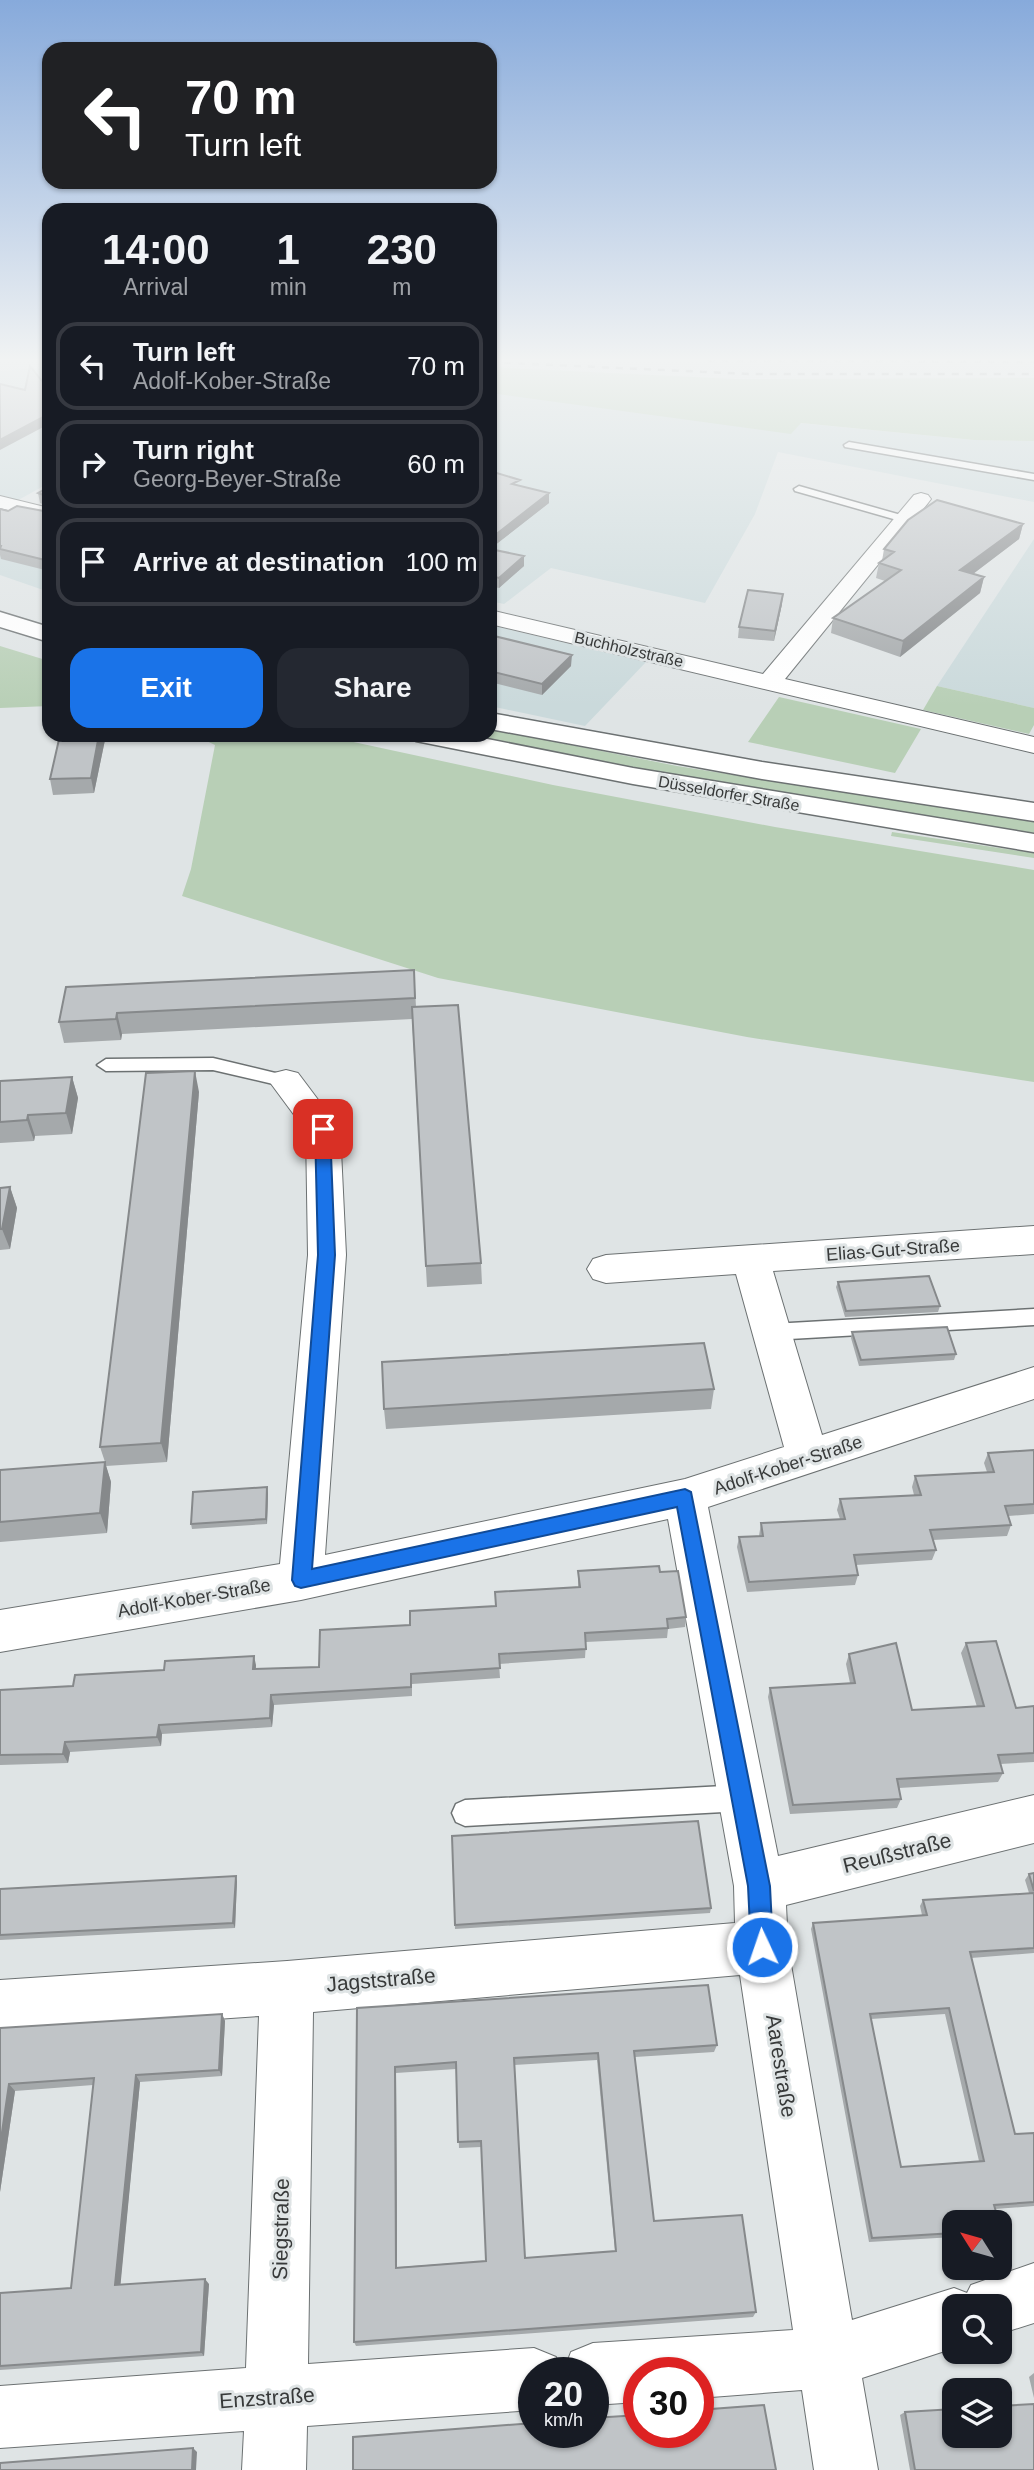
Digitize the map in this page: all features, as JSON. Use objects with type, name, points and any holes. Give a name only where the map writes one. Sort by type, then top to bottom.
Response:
[{"type":"main road","points":[[0,618],[42,633]]},
{"type":"main road","name":"Düsseldorfer Straße","points":[[497,722],[675,756],[1034,812]]},
{"type":"main road","name":"Düsseldorfer Straße","points":[[462,742],[634,776],[1034,842]]},
{"type":"street","points":[[769,682],[921,499]]},
{"type":"street","points":[[0,502],[42,512]]},
{"type":"street","name":"Buchholzstraße","points":[[497,619],[1034,745]]},
{"type":"street","points":[[286,1081],[323,1129],[326,1241],[301,1580]]},
{"type":"street","name":"Elias-Gut-Straße","points":[[606,1269],[1034,1240]]},
{"type":"street","points":[[751,1259],[808,1459]]},
{"type":"street","name":"Adolf-Kober-Straße","points":[[0,1631],[301,1580],[685,1497],[1034,1383]]},
{"type":"street","name":"Aarestraße","points":[[685,1497],[759,1886],[762,1947],[846,2470]]},
{"type":"street","name":"Reußstraße","points":[[759,1886],[1034,1819]]},
{"type":"street","name":"Jagststraße","points":[[0,2007],[287,1988],[762,1947]]},
{"type":"street","name":"Siegstraße","points":[[274,2470],[287,1988]]},
{"type":"street","points":[[1012,2300],[1034,2293]]},
{"type":"street","points":[[609,2373],[827,2358],[942,2322]]},
{"type":"street","name":"Enzstraße","points":[[0,2417],[518,2380]]},
{"type":"lane","points":[[799,489],[904,519]]},
{"type":"lane","points":[[106,1065],[213,1064],[286,1081]]},
{"type":"lane","points":[[772,1332],[1034,1317]]},
{"type":"lane","points":[[465,1813],[742,1798]]},
{"type":"shaded area","points":[[0,476],[42,476],[42,487],[4,508],[42,517],[42,590],[0,575]]},
{"type":"shaded area","points":[[497,476],[769,476],[755,514],[705,603],[551,568],[504,604],[497,602]]},
{"type":"shaded area","points":[[902,476],[1034,476],[1034,502]]},
{"type":"shaded area","points":[[1034,539],[1034,708],[937,686]]},
{"type":"shaded area","points":[[497,627],[646,662],[585,726],[497,707]]},
{"type":"green space","points":[[0,646],[42,659],[42,706],[0,708]]},
{"type":"green space","points":[[937,686],[1034,708],[1034,725],[1029,734],[923,710]]},
{"type":"green space","points":[[779,697],[921,729],[895,773],[748,742]]},
{"type":"green space","points":[[497,730],[677,766],[1034,822],[1034,833],[648,771],[497,741]]},
{"type":"green space","points":[[209,742],[353,742],[553,785],[775,827],[1034,870],[1034,1082],[747,1037],[438,978],[182,896],[191,869],[215,745]]},
{"type":"green space","points":[[892,832],[1034,853],[1034,858],[891,836]]},
{"type":"building","points":[[497,476],[520,480],[512,484],[549,493],[497,534]]},
{"type":"building","points":[[937,500],[1023,524],[960,570],[984,577],[903,641],[833,618],[901,570],[879,563],[894,552],[884,549],[908,520]]},
{"type":"building","points":[[17,506],[42,511],[42,559],[0,549],[0,509],[8,511]]},
{"type":"building","points":[[497,550],[524,556],[499,578]]},
{"type":"building","points":[[748,590],[783,594],[775,631],[739,627]]},
{"type":"building","points":[[497,637],[572,655],[542,684],[497,673]]},
{"type":"building","points":[[58,742],[98,742],[91,778],[50,779]]},
{"type":"building","points":[[414,970],[415,998],[117,1013],[116,1019],[59,1022],[66,987]]},
{"type":"building","points":[[458,1005],[481,1263],[426,1266],[412,1007]]},
{"type":"building","points":[[195,1071],[161,1443],[100,1447],[146,1073]]},
{"type":"building","points":[[72,1077],[66,1113],[28,1115],[27,1120],[0,1122],[0,1081]]},
{"type":"building","points":[[10,1187],[2,1229],[0,1229],[0,1188]]},
{"type":"building","points":[[929,1276],[940,1306],[846,1311],[838,1282]]},
{"type":"building","points":[[947,1327],[956,1354],[861,1360],[852,1332]]},
{"type":"building","points":[[704,1343],[714,1389],[384,1409],[382,1362]]},
{"type":"building","points":[[1034,1450],[1034,1504],[1005,1506],[1011,1525],[930,1530],[936,1550],[854,1555],[858,1575],[749,1582],[739,1537],[763,1536],[761,1523],[845,1519],[840,1499],[921,1495],[915,1476],[994,1472],[988,1453]]},
{"type":"building","points":[[105,1462],[100,1513],[0,1522],[0,1470]]},
{"type":"building","points":[[267,1487],[266,1519],[191,1524],[193,1492]]},
{"type":"building","points":[[659,1566],[660,1572],[678,1571],[686,1617],[667,1619],[668,1628],[585,1633],[586,1649],[499,1654],[500,1668],[411,1674],[411,1687],[271,1695],[270,1718],[159,1725],[157,1737],[65,1742],[63,1754],[0,1755],[0,1690],[73,1686],[75,1675],[164,1670],[165,1661],[254,1656],[253,1669],[319,1667],[320,1630],[410,1625],[410,1611],[496,1606],[495,1592],[580,1587],[578,1571]]},
{"type":"building","points":[[996,1641],[1016,1708],[1034,1706],[1034,1753],[998,1755],[1003,1773],[897,1779],[901,1799],[793,1805],[770,1688],[855,1683],[849,1654],[896,1643],[912,1710],[984,1706],[966,1643]]},
{"type":"building","points":[[698,1821],[711,1908],[455,1925],[452,1836]]},
{"type":"building","points":[[1034,1873],[1034,1891],[1029,1874]]},
{"type":"building","points":[[236,1876],[233,1923],[0,1935],[0,1889]]},
{"type":"building","points":[[1034,1893],[1034,1948],[970,1952],[1015,2134],[1034,2133],[1034,2202],[994,2205],[995,2210],[942,2210],[942,2234],[872,2238],[813,1923],[927,1915],[923,1900]],"holes":[[[949,2008],[984,2161],[901,2167],[870,2014]]]},
{"type":"building","points":[[708,1985],[717,2045],[634,2051],[654,2221],[742,2215],[756,2312],[354,2342],[357,2008]],"holes":[[[598,2053],[616,2251],[525,2258],[514,2058]],[[456,2062],[458,2142],[481,2141],[486,2261],[396,2268],[395,2067]]]},
{"type":"building","points":[[222,2014],[219,2070],[136,2075],[115,2285],[205,2279],[201,2352],[0,2366],[0,2293],[71,2288],[94,2078],[9,2084],[0,2146],[0,2028]]},
{"type":"building","points":[[1034,2404],[1034,2470],[915,2470],[905,2412],[942,2410],[942,2448],[1012,2448],[1012,2405]]},
{"type":"building","points":[[764,2405],[776,2470],[353,2470],[353,2437],[518,2424],[518,2448],[609,2448],[609,2417],[623,2416],[623,2448],[714,2448],[714,2409]]},
{"type":"building","points":[[193,2448],[192,2470],[0,2470],[0,2463]]},
{"type":"route","points":[[323,1129],[327,1255],[301,1580],[685,1497],[759,1886],[762,1947]]}]
